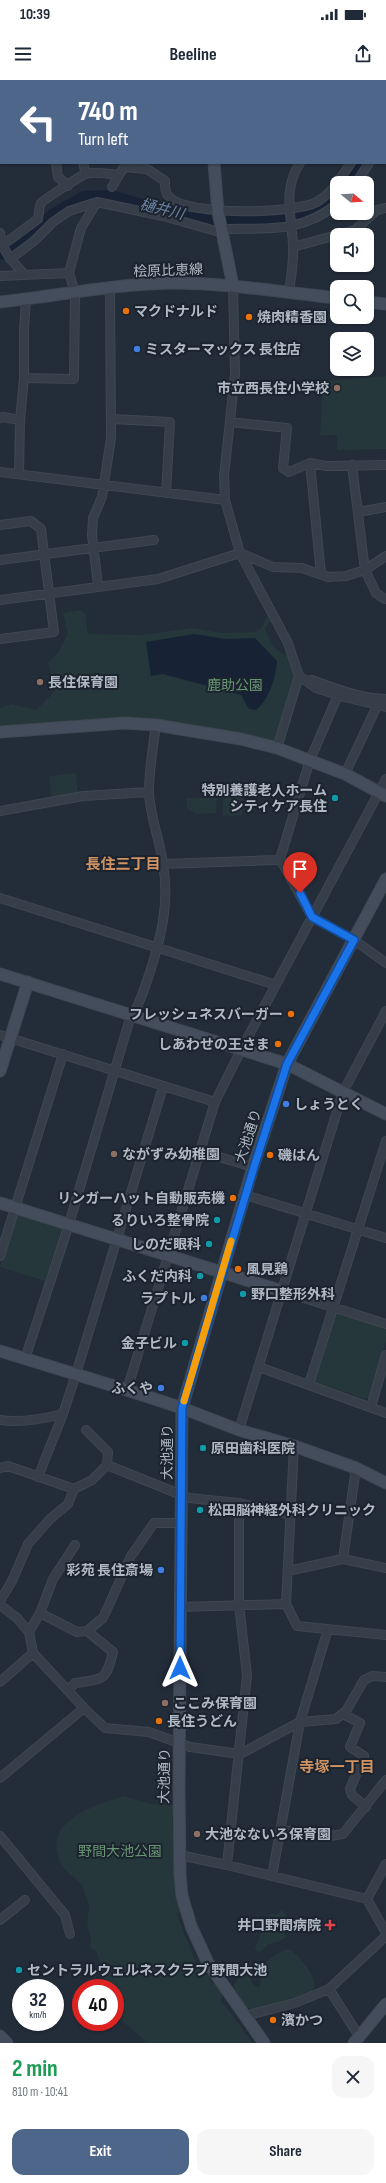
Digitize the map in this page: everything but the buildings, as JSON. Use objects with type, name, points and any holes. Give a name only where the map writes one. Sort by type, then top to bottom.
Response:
[{"type":"street","points":[[56,164],[58,177],[68,186]]},
{"type":"street","points":[[83,164],[86,174]]},
{"type":"street","points":[[214,164],[218,212],[233,286],[235,374],[224,476],[224,500],[240,553],[288,643],[303,679],[316,688],[377,706],[386,707]]},
{"type":"street","points":[[289,292],[293,247],[288,208],[290,187],[295,171],[299,164]]},
{"type":"street","points":[[342,176],[350,164]]},
{"type":"street","points":[[361,176],[368,164]]},
{"type":"street","points":[[112,187],[124,167],[147,170],[165,181],[165,190],[170,199],[218,212],[288,208],[316,202],[330,189]]},
{"type":"street","points":[[1,246],[38,218],[41,204],[47,197],[86,174],[100,173],[119,175]]},
{"type":"street","points":[[10,258],[34,241],[53,222],[69,212],[97,202],[109,202],[221,230],[290,225],[321,215],[330,209]]},
{"type":"street","points":[[24,378],[74,379],[75,294],[69,273],[79,234],[97,202]]},
{"type":"street","points":[[293,247],[355,230],[377,210],[386,208]]},
{"type":"street","points":[[0,233],[1,246],[24,274]]},
{"type":"street","points":[[0,276],[69,273]]},
{"type":"street","name":"桧原比恵線","points":[[0,302],[75,294],[110,288],[171,283],[233,286],[330,297]]},
{"type":"street","points":[[98,586],[92,518],[102,497],[105,486],[112,419],[110,288]]},
{"type":"street","points":[[19,474],[26,299]]},
{"type":"street","points":[[374,303],[386,304]]},
{"type":"street","points":[[0,418],[4,417],[20,420]]},
{"type":"street","points":[[112,419],[170,422],[166,493]]},
{"type":"street","points":[[230,422],[287,428],[283,468],[289,472],[310,463],[326,466],[386,465]]},
{"type":"street","points":[[310,463],[321,574]]},
{"type":"street","points":[[352,465],[365,570],[376,593],[385,599]]},
{"type":"street","points":[[0,472],[224,500]]},
{"type":"street","points":[[358,512],[386,508]]},
{"type":"street","points":[[0,525],[31,521],[41,529],[54,632],[0,639]]},
{"type":"street","points":[[0,560],[154,540]]},
{"type":"street","points":[[0,600],[158,579],[240,553],[273,567],[302,568],[328,577],[346,576],[365,570],[386,556]]},
{"type":"street","points":[[303,679],[312,680],[346,692],[386,699]]},
{"type":"street","points":[[277,748],[303,679]]},
{"type":"street","points":[[338,695],[310,760],[280,859],[312,917],[354,940],[386,963]]},
{"type":"street","points":[[345,774],[377,706]]},
{"type":"street","points":[[0,732],[117,724],[156,725],[241,739],[277,748],[345,774],[383,794]]},
{"type":"street","points":[[25,1359],[69,1224],[113,1070],[129,1022],[137,1011],[158,947],[165,916],[166,893],[163,864],[152,819],[149,792],[156,725]]},
{"type":"street","points":[[127,1390],[215,1102],[312,917],[383,794],[386,779]]},
{"type":"street","points":[[0,811],[83,796],[149,792]]},
{"type":"street","points":[[163,864],[280,859]]},
{"type":"street","name":"大池通り","points":[[264,2043],[211,1969],[197,1943],[186,1913],[182,1896],[179,1855],[182,1408],[245,1195],[287,1064],[386,879]]},
{"type":"street","points":[[0,898],[276,985]]},
{"type":"street","points":[[0,974],[287,1064],[386,1114]]},
{"type":"street","points":[[0,1071],[5,1036],[28,982]]},
{"type":"street","points":[[239,1430],[343,1092],[386,1011]]},
{"type":"street","points":[[5,1036],[215,1102]]},
{"type":"street","points":[[0,1256],[63,1054]]},
{"type":"street","points":[[38,1477],[63,1414],[76,1374],[163,1086]]},
{"type":"street","points":[[309,1384],[386,1140]]},
{"type":"street","points":[[199,1151],[254,1167]]},
{"type":"street","points":[[245,1195],[386,1238]]},
{"type":"street","points":[[0,1203],[386,1324]]},
{"type":"street","points":[[0,1351],[127,1390],[182,1408],[239,1430],[294,1446],[356,1468],[386,1483]]},
{"type":"street","points":[[371,1407],[386,1355]]},
{"type":"street","points":[[259,1367],[386,1413]]},
{"type":"street","points":[[0,1420],[9,1422],[47,1418],[63,1414]]},
{"type":"street","points":[[0,1601],[12,1581],[28,1544],[50,1519],[68,1504],[74,1489],[92,1480],[107,1465],[108,1452],[86,1430]]},
{"type":"street","points":[[294,1446],[286,1604],[297,1626],[386,1635]]},
{"type":"street","points":[[107,1465],[188,1498],[239,1503],[291,1515]]},
{"type":"street","points":[[0,1468],[8,1466],[74,1489]]},
{"type":"street","points":[[343,1559],[356,1468]]},
{"type":"street","points":[[227,1864],[248,1675],[239,1605],[239,1503]]},
{"type":"street","points":[[40,1613],[77,1632],[87,1631],[104,1618],[130,1556],[154,1523],[182,1522]]},
{"type":"street","points":[[29,1632],[40,1613],[52,1578],[75,1545]]},
{"type":"street","points":[[288,1571],[343,1559],[386,1568]]},
{"type":"street","points":[[180,1607],[286,1604]]},
{"type":"street","points":[[0,1605],[17,1618],[29,1632],[33,1653],[84,1708],[105,1728],[149,1732],[190,1747],[240,1754],[300,1722],[336,1719],[343,1714],[364,1680],[372,1676],[386,1677]]},
{"type":"street","points":[[272,1876],[300,1722],[328,1629]]},
{"type":"street","points":[[68,1691],[75,1683],[99,1680],[108,1673],[113,1652],[87,1631]]},
{"type":"street","points":[[0,1682],[33,1653]]},
{"type":"street","points":[[1,1774],[84,1708]]},
{"type":"street","points":[[343,1714],[360,1723],[350,1747],[364,1756],[350,1789],[352,1795],[366,1807]]},
{"type":"street","points":[[281,1830],[330,1836],[343,1834],[386,1780]]},
{"type":"street","points":[[0,1836],[65,1915],[70,1934]]},
{"type":"street","points":[[179,1855],[227,1864],[367,1899],[386,1933]]},
{"type":"street","points":[[367,1899],[386,1864]]},
{"type":"street","points":[[0,1920],[25,1900]]},
{"type":"street","points":[[246,2019],[252,2014],[295,2003],[329,1989],[386,1936]]},
{"type":"street","points":[[329,1989],[356,2039],[386,2004]]},
{"type":"street","points":[[0,2036],[7,2043]]},
{"type":"green space","points":[[386,376],[386,449],[337,450],[337,435],[320,435],[323,381]]},
{"type":"green space","name":"鹿助公園","points":[[81,610],[85,613],[88,634],[142,635],[191,628],[222,633],[256,632],[261,628],[269,613],[272,618],[265,629],[270,640],[283,654],[295,658],[300,673],[277,748],[156,725],[0,732],[0,708],[11,704],[36,710],[55,691],[48,662],[57,654],[68,635],[63,613]]},
{"type":"green space","points":[[76,773],[78,794],[52,799],[49,776]]},
{"type":"green space","points":[[223,791],[243,792],[242,815],[223,816]]},
{"type":"green space","points":[[186,798],[217,798],[216,813],[196,814],[187,808]]},
{"type":"green space","points":[[20,1213],[61,1226],[62,1229],[45,1281],[0,1267],[17,1215]]},
{"type":"green space","points":[[338,1312],[386,1328],[386,1342],[369,1397],[365,1399],[316,1382],[314,1377],[334,1316]]},
{"type":"green space","name":"野間大池公園","points":[[124,1796],[151,1804],[174,1805],[172,1825],[176,1825],[177,1874],[174,1878],[176,1879],[180,1905],[179,1908],[181,1909],[182,1913],[179,1912],[177,1914],[178,1918],[198,1967],[203,1969],[202,1975],[208,1975],[211,1982],[217,1985],[218,1989],[223,1993],[221,2002],[253,2043],[146,2043],[124,2022],[124,1979],[105,1979],[96,1951],[90,1948],[91,1940],[87,1923],[89,1906],[88,1901],[80,1883],[63,1867],[57,1851],[57,1838],[63,1827],[72,1818],[98,1805]]},
{"type":"green space","points":[[282,1910],[290,1921],[281,1928],[287,1936],[279,1942],[268,1944],[261,1952],[256,1951],[255,1948],[269,1914],[276,1915]]},
{"type":"green space","points":[[287,1949],[304,1962],[313,1977],[314,1987],[312,1991],[308,1996],[252,2010],[238,1997],[234,1985],[246,1964],[250,1962],[252,1965],[251,1980],[253,1985],[259,1988],[265,1963],[276,1954]]},
{"type":"water","points":[[194,634],[226,639],[255,638],[277,661],[271,688],[261,706],[256,710],[249,709],[241,695],[163,674],[151,676],[146,642]]},
{"type":"waterway","name":"樋井川","points":[[352,176],[359,164]]},
{"type":"waterway","name":"樋井川","points":[[0,254],[19,244],[54,214],[84,197],[110,196],[172,213],[221,222],[281,219],[318,210],[330,202]]},
{"type":"slow traffic","points":[[184,1401],[231,1241]]},
{"type":"place","name":"マクドナルド","points":[[126,311]]},
{"type":"place","name":"焼肉精香園","points":[[249,317]]},
{"type":"place","name":"ミスターマックス 長住店","points":[[137,349]]},
{"type":"place","name":"市立西長住小学校","points":[[337,388]]},
{"type":"place","name":"長住保育園","points":[[40,682]]},
{"type":"place","name":"特別養護老人ホーム シティケア長住","points":[[335,798]]},
{"type":"place","name":"フレッシュネスバーガー","points":[[291,1014]]},
{"type":"place","name":"しあわせの王さま","points":[[278,1044]]},
{"type":"place","name":"しょうとく","points":[[286,1104]]},
{"type":"place","name":"ながずみ幼稚園","points":[[114,1154]]},
{"type":"place","name":"磯はん","points":[[270,1155]]},
{"type":"place","name":"リンガーハット自動販売機","points":[[233,1198]]},
{"type":"place","name":"るりいろ整骨院","points":[[217,1220]]},
{"type":"place","name":"しのだ眼科","points":[[209,1244]]},
{"type":"place","name":"風見鶏","points":[[238,1269]]},
{"type":"place","name":"ふくだ内科","points":[[200,1276]]},
{"type":"place","name":"野口整形外科","points":[[243,1294]]},
{"type":"place","name":"ラプトル","points":[[204,1298]]},
{"type":"place","name":"金子ビル","points":[[185,1343]]},
{"type":"place","name":"ふくや","points":[[161,1388]]},
{"type":"place","name":"原田歯科医院","points":[[203,1448]]},
{"type":"place","name":"松田脳神経外科クリニック","points":[[200,1510]]},
{"type":"place","name":"彩苑 長住斎場","points":[[161,1570]]},
{"type":"place","name":"ここみ保育園","points":[[165,1703]]},
{"type":"place","name":"長住うどん","points":[[159,1721]]},
{"type":"place","name":"大池なないろ保育園","points":[[197,1834]]},
{"type":"place","name":"井口野間病院","points":[[330,1925]]},
{"type":"place","name":"セントラルウェルネスクラブ 野間大池","points":[[19,1970]]},
{"type":"place","name":"濱かつ","points":[[273,2020]]},
{"type":"district","name":"長住三丁目","points":[[123,864]]},
{"type":"district","name":"寺塚一丁目","points":[[337,1767]]},
{"type":"route","points":[[180,1668],[182,1408],[254,1167],[287,1064],[292,1052],[354,940],[312,917],[300,893]]}]
